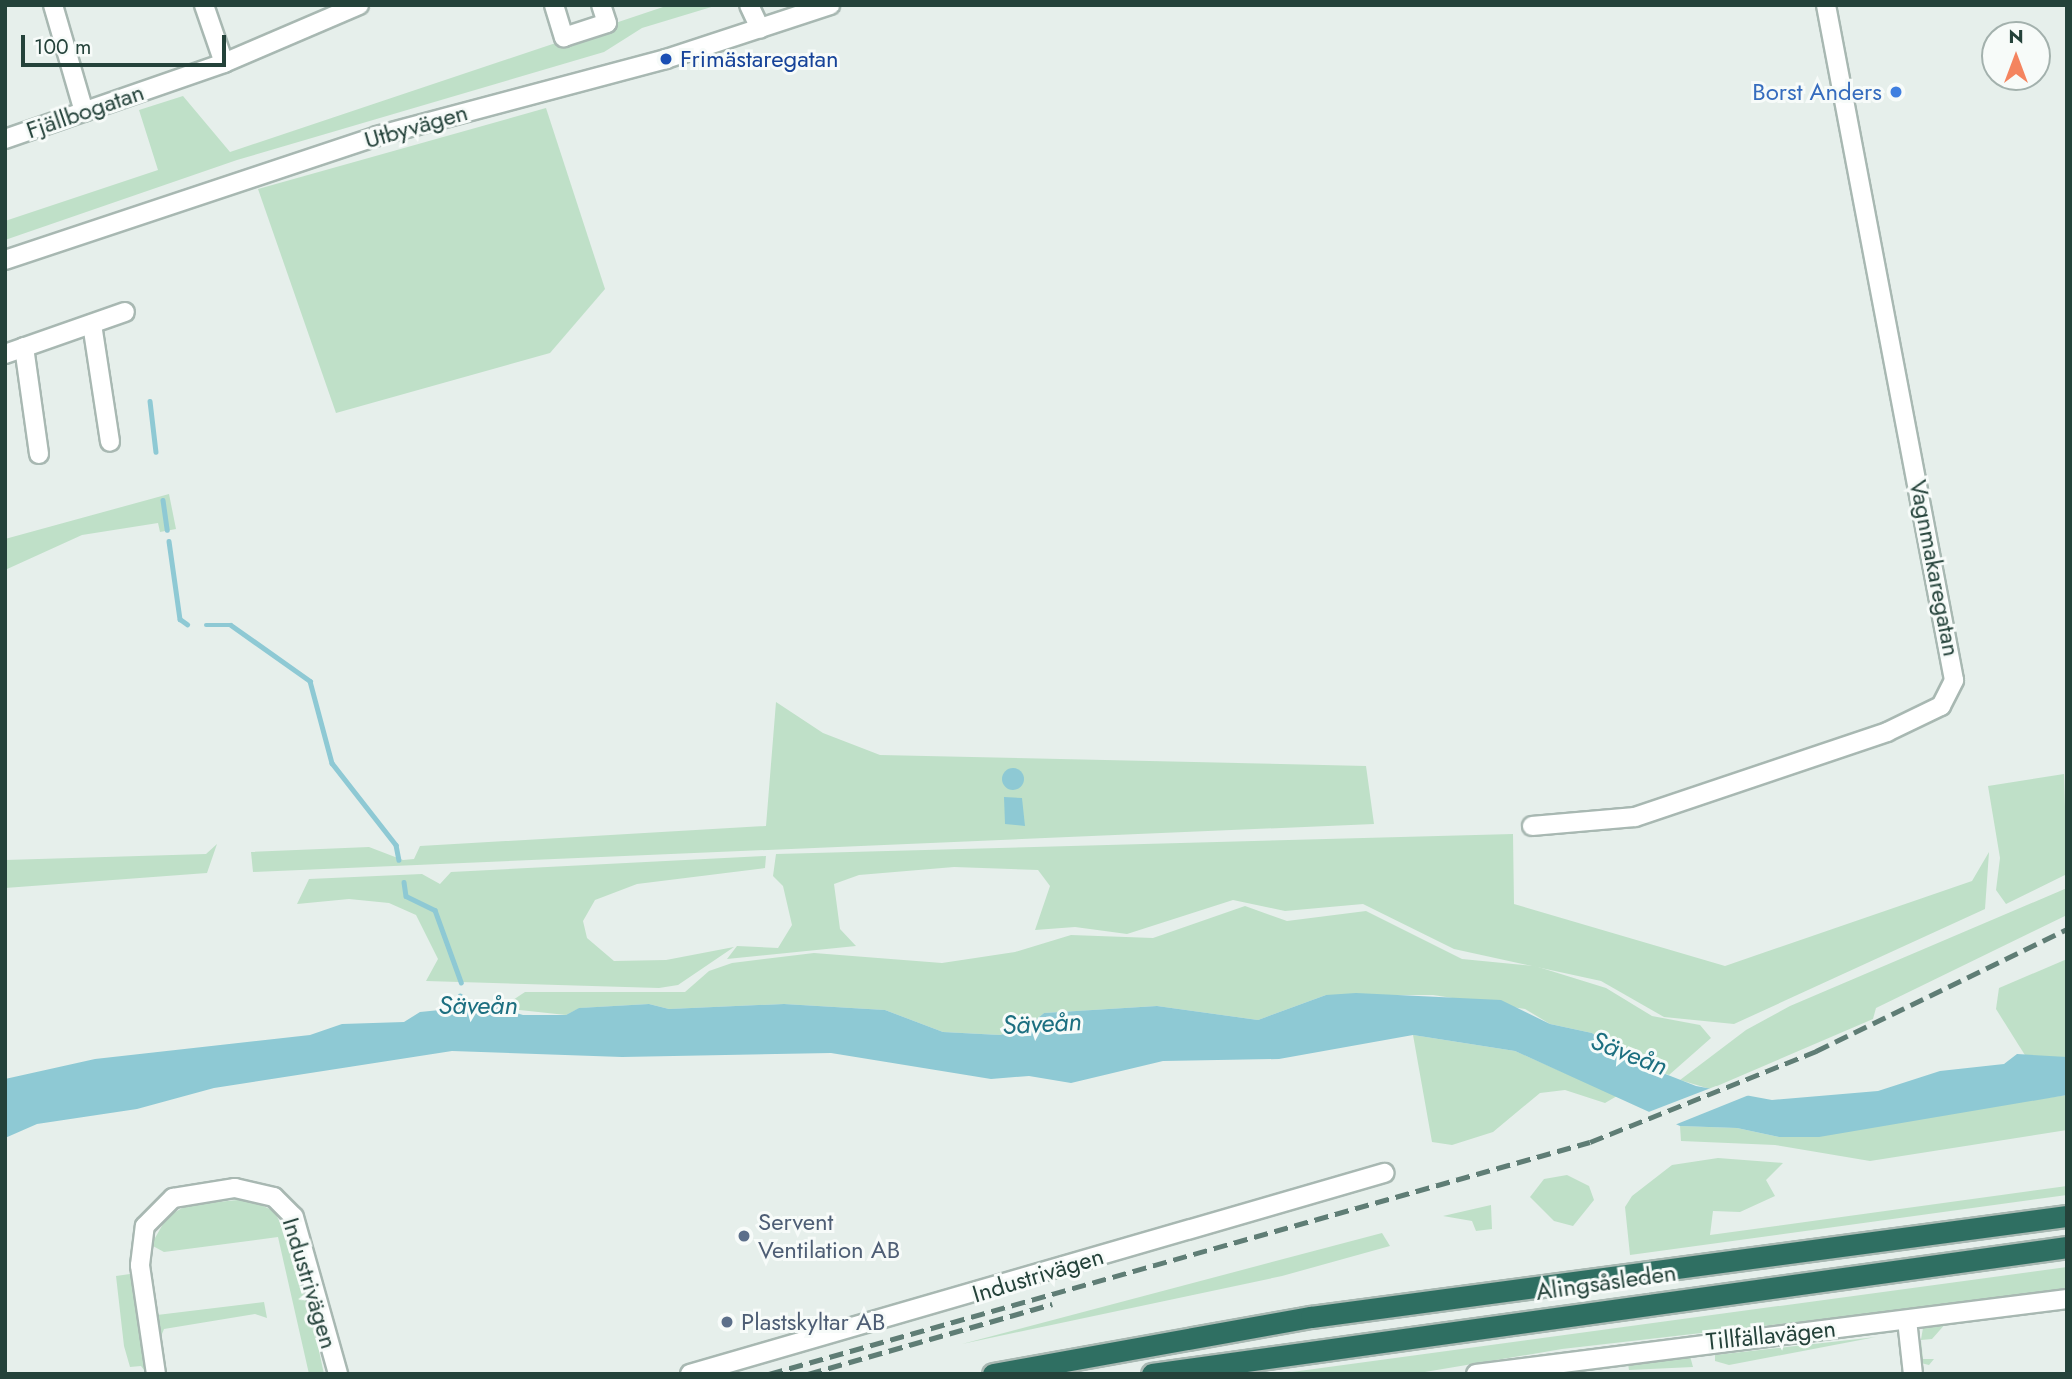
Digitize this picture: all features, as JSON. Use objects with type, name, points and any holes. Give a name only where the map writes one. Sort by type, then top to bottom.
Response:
[{"type":"highway","points":[[993,1374],[1311,1317],[2067,1216]]},
{"type":"highway","name":"Alingsåsleden","points":[[1152,1374],[2067,1247]]},
{"type":"street","points":[[53,5],[84,112]]},
{"type":"street","points":[[204,5],[224,63]]},
{"type":"street","name":"Fjällbogatan","points":[[5,139],[224,63],[340,9],[359,5]]},
{"type":"street","points":[[554,5],[564,37],[607,23],[601,5]]},
{"type":"street","points":[[749,5],[760,29]]},
{"type":"street","name":"Utbyvägen","points":[[5,260],[377,136],[760,29],[830,5]]},
{"type":"street","name":"Vagnmakaregatan","points":[[1532,826],[1635,817],[1875,737],[1927,716],[1941,706],[1954,680],[1826,5]]},
{"type":"street","points":[[5,354],[125,312]]},
{"type":"street","points":[[92,324],[110,442]]},
{"type":"street","points":[[24,348],[39,454]]},
{"type":"street","name":"Industrivägen","points":[[690,1374],[1384,1173]]},
{"type":"street","name":"Industrivägen","points":[[156,1374],[141,1238],[166,1202],[215,1190],[251,1189],[286,1206],[298,1226],[338,1374]]},
{"type":"street","name":"Tillfällavägen","points":[[1476,1374],[1621,1352],[2067,1299]]},
{"type":"street","points":[[1907,1320],[1913,1374]]},
{"type":"green space","points":[[669,5],[718,5],[642,28],[604,52],[237,160],[5,240],[5,221],[158,170],[139,110],[183,96],[230,152]]},
{"type":"green space","points":[[546,108],[605,289],[550,353],[336,413],[258,189]]},
{"type":"green space","points":[[169,494],[176,529],[160,532],[158,523],[82,535],[5,570],[5,539]]},
{"type":"green space","points":[[776,702],[823,733],[880,755],[1366,766],[1374,824],[253,872],[251,852],[369,847],[403,860],[414,859],[420,846],[766,826]]},
{"type":"green space","points":[[2064,774],[2067,874],[2006,904],[1996,890],[2000,858],[1988,786]]},
{"type":"green space","points":[[1513,834],[1514,904],[1725,966],[1972,881],[1989,852],[1985,909],[1734,1024],[1664,1017],[1601,981],[1454,949],[1363,904],[1285,911],[1233,900],[1127,934],[1075,927],[1035,930],[1050,886],[1038,870],[954,867],[859,875],[834,884],[840,929],[856,946],[727,959],[737,946],[778,948],[792,925],[783,886],[773,876],[776,854]]},
{"type":"green space","points":[[217,844],[207,873],[5,888],[5,860],[206,854]]},
{"type":"green space","points":[[766,856],[765,868],[637,884],[595,900],[583,921],[587,938],[614,961],[666,960],[734,947],[678,985],[659,988],[426,981],[438,959],[416,915],[389,903],[349,899],[297,904],[309,879],[422,874],[440,884],[451,872]]},
{"type":"green space","points":[[2067,888],[2067,915],[1876,1008],[1873,1019],[1710,1089],[1680,1080],[1746,1030],[1790,1006]]},
{"type":"green space","points":[[1245,906],[1287,921],[1366,911],[1462,959],[1535,966],[1606,988],[1652,1016],[1700,1025],[1711,1038],[1669,1075],[1627,1059],[1592,1033],[1550,1024],[1525,1009],[1433,995],[1326,995],[1258,1020],[1157,1006],[1044,1013],[1027,1027],[1000,1035],[943,1032],[885,1010],[784,1004],[669,1009],[649,1004],[580,1008],[566,1015],[501,1008],[525,992],[685,992],[709,971],[732,963],[814,953],[942,963],[1015,952],[1071,935],[1153,938]]},
{"type":"green space","points":[[2067,959],[2067,1057],[2028,1060],[1996,1009],[1999,988]]},
{"type":"green space","points":[[1413,1035],[1515,1051],[1617,1096],[1605,1103],[1565,1090],[1540,1093],[1493,1132],[1452,1145],[1432,1142]]},
{"type":"green space","points":[[2067,1095],[2067,1130],[1870,1161],[1775,1145],[1681,1141],[1680,1126],[1737,1128],[1779,1137]]},
{"type":"green space","points":[[1718,1158],[1783,1163],[1766,1180],[1775,1196],[1740,1212],[1713,1211],[1710,1235],[2067,1186],[2067,1195],[1630,1255],[1625,1207],[1632,1196],[1672,1165]]},
{"type":"green space","points":[[1567,1175],[1589,1186],[1594,1200],[1573,1226],[1554,1221],[1530,1197],[1544,1179]]},
{"type":"green space","points":[[248,1199],[274,1211],[297,1255],[325,1350],[319,1351],[324,1374],[309,1374],[278,1237],[164,1252],[151,1245],[167,1217],[187,1205]]},
{"type":"green space","points":[[1491,1205],[1492,1229],[1476,1231],[1472,1221],[1443,1216]]},
{"type":"green space","points":[[1382,1233],[1390,1246],[1282,1276],[962,1344]]},
{"type":"green space","points":[[2067,1267],[2067,1291],[1562,1349],[1413,1374],[1277,1374]]},
{"type":"green space","points":[[130,1274],[134,1278],[147,1374],[141,1366],[130,1367],[124,1346],[116,1276]]},
{"type":"green space","points":[[264,1302],[267,1318],[255,1314],[164,1329],[160,1339],[157,1315]]},
{"type":"green space","points":[[1947,1322],[1932,1339],[1921,1340],[1923,1359],[1934,1359],[1929,1365],[1917,1362],[1923,1328]]},
{"type":"green space","points":[[1876,1337],[1729,1365],[1715,1361],[1715,1355]]},
{"type":"green space","points":[[1690,1356],[1693,1367],[1629,1370],[1628,1364]]},
{"type":"water","points":[[1013,768],[1021,771],[1024,779],[1021,787],[1013,790],[1005,787],[1002,779],[1005,771]]},
{"type":"water","points":[[1004,797],[1022,798],[1025,826],[1005,824]]},
{"type":"water","name":"Säveån","points":[[1356,993],[1501,1000],[1550,1024],[1592,1033],[1627,1059],[1696,1086],[1772,1100],[1878,1091],[1940,1071],[2004,1064],[2017,1054],[2067,1057],[2067,1095],[1819,1137],[1779,1137],[1737,1128],[1680,1126],[1515,1051],[1413,1035],[1279,1059],[1163,1061],[1071,1083],[1029,1076],[991,1079],[831,1053],[622,1057],[452,1051],[214,1088],[137,1109],[37,1124],[5,1138],[5,1079],[95,1059],[310,1035],[342,1024],[404,1022],[420,1012],[490,1005],[523,1015],[566,1015],[579,1008],[649,1004],[669,1009],[784,1004],[885,1010],[943,1032],[1000,1035],[1027,1027],[1044,1013],[1157,1006],[1258,1020],[1326,995]]},
{"type":"pier","points":[[1716,1086],[1754,1093],[1672,1126],[1646,1113]]},
{"type":"waterway","points":[[150,401],[156,452]]},
{"type":"waterway","points":[[163,500],[167,530]]},
{"type":"waterway","points":[[169,541],[180,619],[187,624]]},
{"type":"waterway","points":[[206,625],[231,625],[310,681],[332,763],[396,845],[399,860]]},
{"type":"waterway","name":"Säveån","points":[[404,882],[406,896],[435,910],[461,982]]},
{"type":"waterway","name":"Säveån","points":[[459,1013],[460,996]]},
{"type":"railway","points":[[769,1374],[1590,1142],[1816,1051],[2067,929]]},
{"type":"railway","points":[[808,1374],[1052,1304]]},
{"type":"place","name":"Frimästaregatan","points":[[666,59]]},
{"type":"place","name":"Borst Anders","points":[[1896,92]]},
{"type":"place","name":"Servent Ventilation AB","points":[[744,1236]]},
{"type":"place","name":"Plastskyltar AB","points":[[727,1322]]}]
